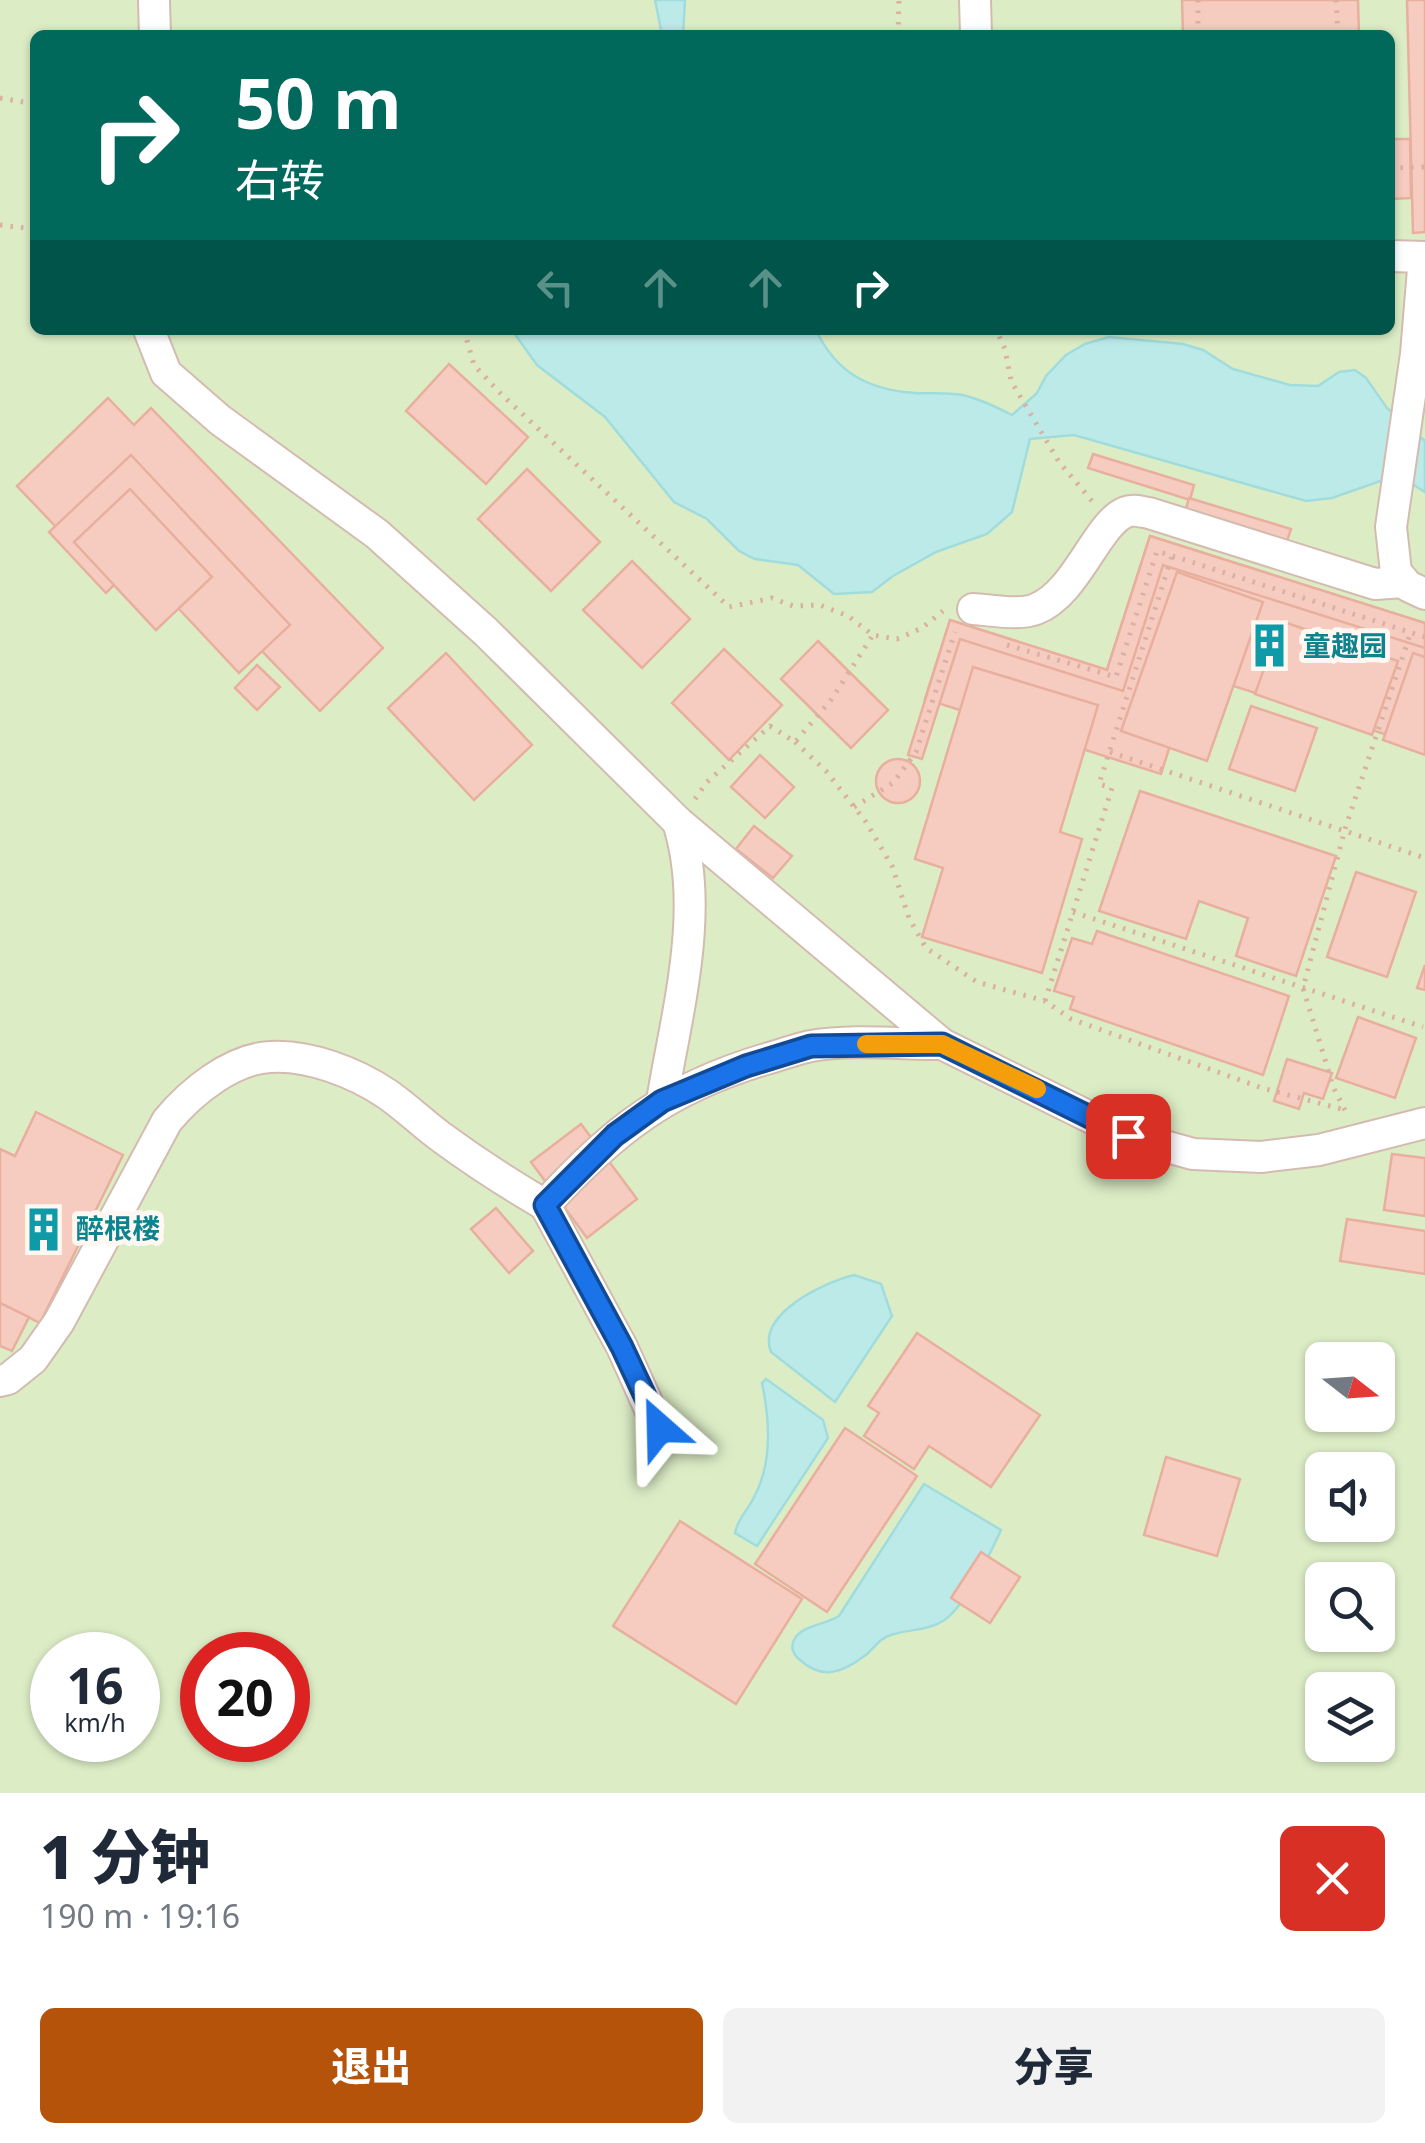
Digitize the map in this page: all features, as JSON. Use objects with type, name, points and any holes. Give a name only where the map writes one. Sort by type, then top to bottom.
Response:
[{"type":"lane","points":[[154,0],[155,30]]},
{"type":"lane","points":[[975,0],[976,30]]},
{"type":"lane","points":[[1395,256],[1424,257],[1410,398],[1392,501],[1392,560],[1414,588]]},
{"type":"lane","points":[[150,335],[166,373],[220,420],[376,534],[486,632],[678,822],[942,1044],[1128,1136],[1192,1154],[1261,1157],[1361,1141],[1425,1124]]},
{"type":"lane","points":[[964,619],[1026,612],[1043,606],[1066,586],[1111,524],[1126,512],[1149,512],[1375,584],[1414,588]]},
{"type":"lane","points":[[662,1101],[691,910],[689,856],[678,822]]},
{"type":"lane","points":[[545,1205],[615,1135],[662,1101],[746,1066],[811,1046],[942,1044]]},
{"type":"lane","points":[[0,1381],[33,1359],[59,1322],[167,1120],[190,1093],[230,1070],[268,1056],[340,1071],[386,1093],[488,1171],[545,1205],[622,1347],[660,1428]]},
{"type":"path","points":[[898,30],[899,0]]},
{"type":"path","points":[[1198,0],[1198,30]]},
{"type":"path","points":[[1336,0],[1338,30]]},
{"type":"path","points":[[0,98],[30,103]]},
{"type":"path","points":[[1395,168],[1425,167]]},
{"type":"path","points":[[0,225],[30,229]]},
{"type":"path","points":[[465,335],[474,365],[500,394],[729,607],[772,598],[793,606],[820,605],[848,616],[873,635],[897,640],[922,628],[950,606],[964,619],[916,752],[893,783],[854,807]]},
{"type":"path","points":[[998,335],[1005,349],[1011,381],[1058,462],[1111,524]]},
{"type":"path","points":[[1116,676],[1158,551],[1425,637]]},
{"type":"path","points":[[1045,1002],[1112,788],[1099,784],[1172,556]]},
{"type":"path","points":[[1361,1141],[1334,1089],[1303,988],[1345,829],[1410,632]]},
{"type":"path","points":[[795,742],[831,700],[873,635]]},
{"type":"path","points":[[991,640],[1132,681]]},
{"type":"path","points":[[678,822],[707,782],[770,726],[795,742],[826,771],[854,807],[892,866],[909,918],[926,948],[978,982],[1045,1002],[1071,1020],[1262,1088],[1345,1110]]},
{"type":"path","points":[[1110,752],[1425,858]]},
{"type":"path","points":[[1073,912],[1423,1027]]},
{"type":"green space","points":[[0,0],[1425,0],[1425,1793],[0,1793]]},
{"type":"water","points":[[655,0],[685,0],[683,30],[661,30]]},
{"type":"water","points":[[516,335],[819,335],[833,358],[869,383],[898,391],[962,395],[1012,415],[1037,393],[1046,376],[1066,355],[1085,344],[1109,337],[1183,344],[1203,350],[1233,369],[1290,385],[1318,386],[1339,372],[1355,370],[1366,378],[1387,408],[1425,441],[1425,492],[1404,479],[1386,479],[1332,498],[1306,501],[1074,435],[1030,439],[1012,512],[987,534],[936,552],[872,592],[834,594],[798,565],[755,559],[739,551],[707,519],[674,502],[605,417],[537,365]]},
{"type":"water","points":[[854,1275],[881,1284],[892,1316],[835,1402],[771,1352],[769,1338],[783,1313],[796,1302]]},
{"type":"water","points":[[766,1379],[823,1420],[828,1438],[757,1546],[735,1533],[759,1486],[767,1457],[767,1412],[762,1383]]},
{"type":"water","points":[[924,1484],[1001,1530],[968,1592],[943,1621],[887,1636],[842,1669],[825,1672],[809,1667],[794,1654],[792,1646],[797,1635],[839,1616]]},
{"type":"building","points":[[1182,0],[1358,0],[1359,30],[1183,30]]},
{"type":"building","points":[[1407,0],[1425,0],[1425,232],[1413,233]]},
{"type":"building","points":[[1395,139],[1410,139],[1411,198],[1395,199]]},
{"type":"building","points":[[449,364],[528,437],[486,484],[406,411]]},
{"type":"building","points":[[108,398],[134,425],[151,408],[383,648],[320,711],[101,485],[57,528],[17,486]]},
{"type":"building","points":[[1093,454],[1194,485],[1190,500],[1088,468]]},
{"type":"building","points":[[131,455],[290,625],[239,673],[178,608],[156,630],[114,585],[106,593],[49,532]]},
{"type":"building","points":[[527,469],[600,542],[551,591],[478,519]]},
{"type":"building","points":[[130,489],[212,577],[156,630],[74,542]]},
{"type":"building","points":[[1189,498],[1291,529],[1286,544],[1185,512]]},
{"type":"building","name":"童趣园","points":[[1150,536],[1425,623],[1425,747],[1193,673],[1161,774],[925,699],[950,620],[1107,670]]},
{"type":"building","points":[[1150,536],[1425,623],[1425,648],[1163,565],[1123,691],[960,639],[922,759],[908,755],[950,620],[1107,670]]},
{"type":"building","points":[[632,561],[690,619],[642,668],[583,610]]},
{"type":"building","points":[[1177,572],[1263,602],[1207,761],[1121,731]]},
{"type":"building","points":[[1281,621],[1398,661],[1372,735],[1255,694]]},
{"type":"building","points":[[818,641],[888,710],[851,748],[781,679]]},
{"type":"building","points":[[724,649],[782,705],[729,760],[672,703]]},
{"type":"building","points":[[446,653],[532,745],[474,800],[388,708]]},
{"type":"building","points":[[1413,653],[1425,657],[1425,755],[1383,740]]},
{"type":"building","points":[[257,665],[280,687],[257,710],[235,688]]},
{"type":"building","points":[[973,667],[1098,705],[1060,832],[1082,839],[1042,973],[922,937],[943,868],[915,859]]},
{"type":"building","points":[[1251,706],[1317,728],[1295,791],[1229,769]]},
{"type":"building","points":[[760,755],[794,787],[765,818],[731,787]]},
{"type":"building","points":[[898,759],[913,766],[920,781],[913,796],[898,803],[883,796],[876,781],[883,766]]},
{"type":"building","points":[[1140,791],[1336,856],[1296,976],[1236,956],[1248,918],[1199,901],[1186,939],[1099,911]]},
{"type":"building","points":[[754,826],[792,856],[773,878],[736,849]]},
{"type":"building","points":[[1356,872],[1416,892],[1387,977],[1327,957]]},
{"type":"building","points":[[1097,931],[1289,996],[1263,1075],[1070,1009],[1074,997],[1054,991],[1072,938],[1092,944]]},
{"type":"building","points":[[1425,965],[1425,990],[1417,988]]},
{"type":"building","points":[[1358,1017],[1416,1038],[1395,1098],[1336,1078]]},
{"type":"building","points":[[1287,1059],[1332,1073],[1323,1099],[1304,1093],[1299,1109],[1274,1101]]},
{"type":"building","name":"醉根楼","points":[[36,1112],[123,1155],[40,1323],[0,1303],[0,1149],[15,1156]]},
{"type":"building","points":[[581,1124],[637,1199],[587,1238],[531,1162]]},
{"type":"building","points":[[1392,1154],[1425,1158],[1425,1216],[1384,1210]]},
{"type":"building","points":[[496,1208],[533,1251],[509,1273],[471,1229]]},
{"type":"building","points":[[1347,1219],[1425,1231],[1425,1274],[1340,1261]]},
{"type":"building","points":[[0,1303],[29,1317],[12,1351],[0,1346]]},
{"type":"building","points":[[917,1333],[1040,1415],[991,1487],[929,1446],[914,1469],[864,1436],[879,1413],[868,1406]]},
{"type":"building","points":[[845,1428],[917,1476],[827,1612],[755,1564]]},
{"type":"building","points":[[1166,1457],[1240,1479],[1217,1556],[1144,1535]]},
{"type":"building","points":[[680,1521],[802,1599],[736,1704],[613,1626]]},
{"type":"building","points":[[981,1552],[1020,1577],[990,1623],[951,1598]]},
{"type":"slow traffic","points":[[866,1044],[942,1044],[1037,1089]]},
{"type":"place","name":"童趣园","points":[[1270,646]]},
{"type":"place","name":"醉根楼","points":[[43,1229]]},
{"type":"route","points":[[660,1428],[622,1347],[545,1205],[615,1135],[662,1101],[746,1066],[811,1046],[942,1044],[1128,1136]]}]
